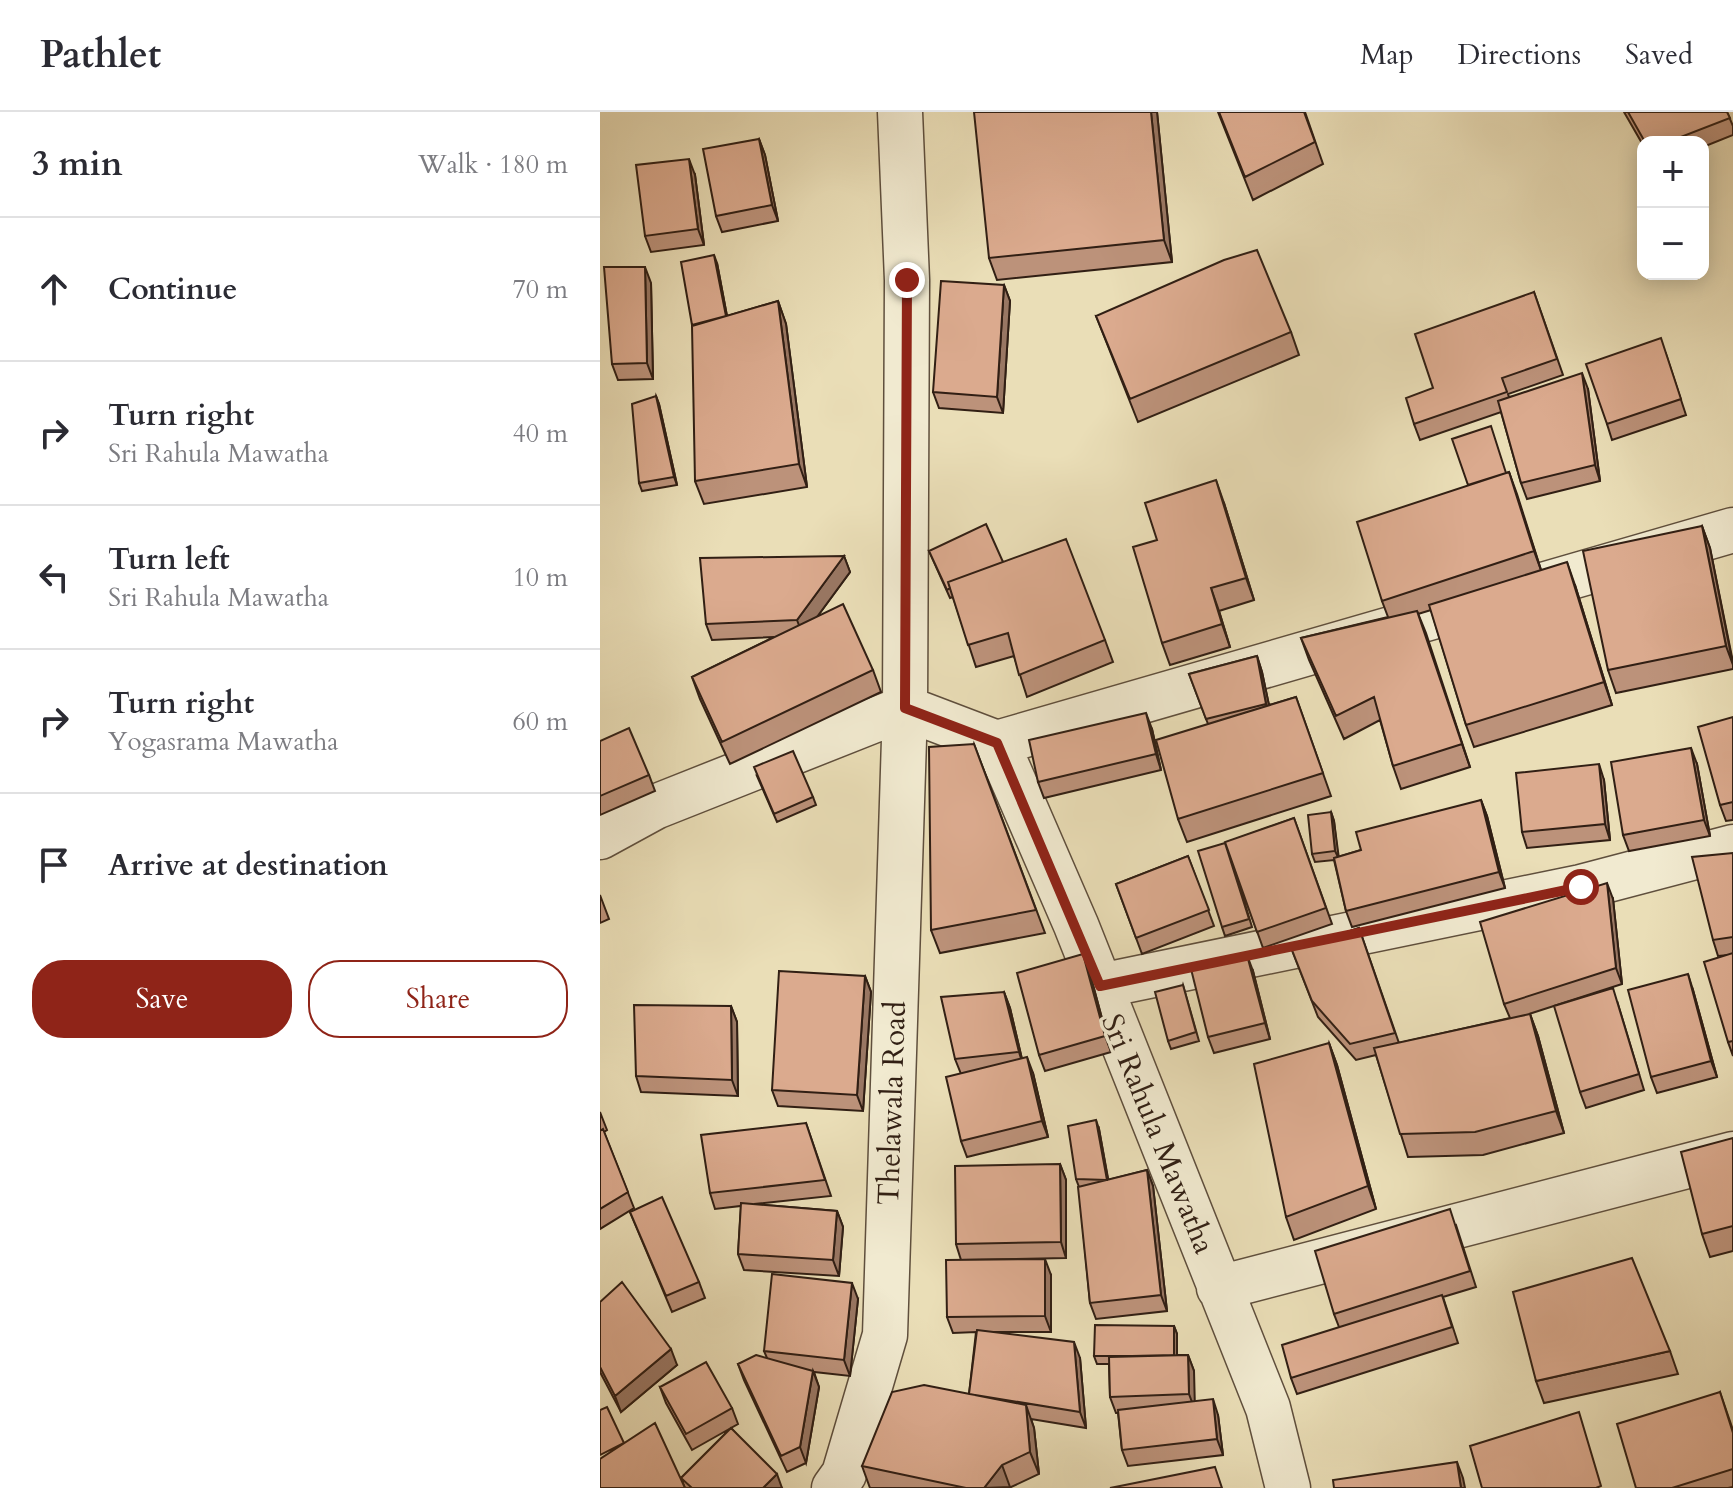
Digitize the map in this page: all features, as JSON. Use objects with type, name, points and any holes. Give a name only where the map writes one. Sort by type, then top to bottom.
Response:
[{"type":"street","name":"Thelawala Road","points":[[834,1488],[844,1474],[885,1335],[905,708],[907,280],[900,112]]},
{"type":"street","points":[[600,837],[655,807],[905,708],[997,743],[1733,530]]},
{"type":"street","name":"Sri Rahula Mawatha","points":[[997,743],[1100,986],[1268,1408],[1288,1488]]},
{"type":"street","points":[[1100,986],[1581,887],[1733,847]]},
{"type":"street","points":[[1219,1288],[1733,1154]]},
{"type":"building","points":[[974,112],[1151,112],[1164,240],[989,258]]},
{"type":"building","points":[[1219,112],[1304,112],[1315,142],[1245,177]]},
{"type":"building","points":[[1628,112],[1727,112],[1730,118],[1684,136],[1642,136]]},
{"type":"building","points":[[759,139],[772,205],[716,216],[703,149]]},
{"type":"building","points":[[689,159],[698,229],[645,236],[636,165]]},
{"type":"building","points":[[1257,250],[1291,332],[1130,399],[1096,316],[1224,260]]},
{"type":"building","points":[[714,255],[726,316],[692,325],[681,262]]},
{"type":"building","points":[[604,267],[645,267],[647,363],[612,364]]},
{"type":"building","points":[[941,281],[1004,285],[997,397],[933,392]]},
{"type":"building","points":[[1534,292],[1557,359],[1502,378],[1507,392],[1414,424],[1406,398],[1433,388],[1415,334]]},
{"type":"building","points":[[778,301],[799,464],[695,481],[692,326]]},
{"type":"building","points":[[1661,338],[1681,399],[1607,424],[1586,364]]},
{"type":"building","points":[[1582,373],[1595,465],[1521,483],[1498,401]]},
{"type":"building","points":[[656,396],[674,477],[639,483],[632,404]]},
{"type":"building","points":[[1491,426],[1506,473],[1468,485],[1452,439]]},
{"type":"building","points":[[1509,472],[1534,551],[1382,601],[1357,522]]},
{"type":"building","points":[[1216,480],[1246,578],[1211,588],[1222,624],[1162,643],[1133,547],[1157,540],[1145,503]]},
{"type":"building","points":[[986,524],[1003,562],[948,582],[950,588],[947,590],[929,551]]},
{"type":"building","points":[[1702,526],[1726,646],[1608,670],[1583,551]]},
{"type":"building","points":[[1066,539],[1105,640],[1019,675],[1008,633],[968,645],[948,582]]},
{"type":"building","points":[[844,556],[797,620],[706,624],[700,558]]},
{"type":"building","points":[[1567,562],[1604,682],[1466,725],[1429,605]]},
{"type":"building","points":[[843,604],[873,670],[722,742],[692,677]]},
{"type":"building","points":[[1417,611],[1462,744],[1393,766],[1374,697],[1336,716],[1301,638]]},
{"type":"building","points":[[1257,656],[1266,704],[1206,719],[1189,674]]},
{"type":"building","points":[[1296,697],[1323,773],[1178,819],[1156,740]]},
{"type":"building","points":[[1146,713],[1156,754],[1038,782],[1029,740]]},
{"type":"building","points":[[1733,717],[1733,802],[1720,805],[1698,727]]},
{"type":"building","points":[[629,728],[649,775],[600,796],[600,741]]},
{"type":"building","points":[[974,744],[1036,910],[931,930],[929,747]]},
{"type":"building","points":[[1691,748],[1704,820],[1623,835],[1611,762]]},
{"type":"building","points":[[793,751],[813,797],[774,814],[754,767]]},
{"type":"building","points":[[1599,764],[1605,824],[1522,832],[1516,773]]},
{"type":"building","points":[[1481,800],[1499,872],[1346,911],[1334,858],[1361,850],[1356,832]]},
{"type":"building","points":[[1331,812],[1335,851],[1312,854],[1308,815]]},
{"type":"building","points":[[1294,818],[1326,908],[1257,932],[1225,842]]},
{"type":"building","points":[[1225,843],[1249,919],[1222,927],[1198,851]]},
{"type":"building","points":[[1733,853],[1733,937],[1713,940],[1692,857]]},
{"type":"building","points":[[1188,856],[1209,910],[1136,938],[1116,884]]},
{"type":"building","points":[[1607,883],[1616,968],[1504,1004],[1480,922]]},
{"type":"building","points":[[1359,928],[1395,1033],[1350,1044],[1312,1001],[1292,950]]},
{"type":"building","points":[[1733,953],[1733,1041],[1728,1042],[1704,962]]},
{"type":"building","points":[[1083,954],[1105,1036],[1039,1055],[1017,973]]},
{"type":"building","points":[[1247,955],[1265,1023],[1208,1037],[1191,969]]},
{"type":"building","points":[[779,971],[865,976],[857,1095],[772,1090]]},
{"type":"building","points":[[1688,974],[1711,1061],[1651,1077],[1628,990]]},
{"type":"building","points":[[1183,985],[1196,1032],[1168,1041],[1155,992]]},
{"type":"building","points":[[1613,988],[1639,1074],[1580,1092],[1554,1006]]},
{"type":"building","points":[[1004,992],[1019,1052],[955,1059],[941,997]]},
{"type":"building","points":[[634,1005],[731,1006],[732,1080],[636,1076]]},
{"type":"building","points":[[1530,1014],[1556,1111],[1475,1132],[1400,1134],[1374,1048]]},
{"type":"building","points":[[1329,1043],[1368,1186],[1286,1217],[1254,1064]]},
{"type":"building","points":[[1027,1057],[1042,1121],[961,1141],[946,1077]]},
{"type":"building","points":[[1096,1120],[1107,1180],[1076,1179],[1068,1126]]},
{"type":"building","points":[[806,1123],[825,1180],[710,1193],[701,1135]]},
{"type":"building","points":[[603,1129],[628,1192],[600,1209],[600,1131]]},
{"type":"building","points":[[1733,1138],[1733,1226],[1702,1234],[1681,1152]]},
{"type":"building","points":[[1060,1164],[1061,1242],[956,1244],[955,1166]]},
{"type":"building","points":[[1147,1170],[1161,1295],[1090,1303],[1078,1187]]},
{"type":"building","points":[[662,1197],[699,1282],[666,1296],[630,1212]]},
{"type":"building","points":[[741,1203],[837,1211],[833,1260],[738,1254]]},
{"type":"building","points":[[1450,1209],[1470,1271],[1334,1314],[1315,1251]]},
{"type":"building","points":[[1632,1258],[1670,1351],[1536,1381],[1513,1292]]},
{"type":"building","points":[[1045,1259],[1045,1316],[947,1317],[946,1260]]},
{"type":"building","points":[[772,1274],[852,1283],[844,1360],[764,1351]]},
{"type":"building","points":[[622,1282],[671,1349],[615,1396],[600,1367],[600,1302]]},
{"type":"building","points":[[1442,1295],[1452,1327],[1291,1378],[1282,1345]]},
{"type":"building","points":[[1095,1325],[1174,1326],[1174,1355],[1094,1356]]},
{"type":"building","points":[[977,1330],[1074,1342],[1080,1412],[969,1394]]},
{"type":"building","points":[[756,1355],[813,1371],[800,1447],[781,1456],[738,1364]]},
{"type":"building","points":[[1188,1355],[1189,1394],[1110,1397],[1109,1357]]},
{"type":"building","points":[[706,1362],[732,1408],[686,1434],[660,1387]]},
{"type":"building","points":[[924,1385],[1026,1405],[1030,1452],[1002,1465],[984,1488],[966,1488],[862,1466],[892,1392]]},
{"type":"building","points":[[1720,1392],[1733,1433],[1733,1469],[1672,1488],[1636,1488],[1617,1424]]},
{"type":"building","points":[[1213,1399],[1217,1439],[1122,1450],[1118,1410]]},
{"type":"building","points":[[607,1407],[624,1443],[600,1455],[600,1410]]},
{"type":"building","points":[[1579,1412],[1601,1486],[1482,1488],[1470,1446]]},
{"type":"building","points":[[655,1423],[685,1488],[600,1488],[600,1459]]},
{"type":"building","points":[[731,1428],[777,1474],[763,1488],[692,1488],[681,1478]]},
{"type":"building","points":[[1457,1462],[1461,1488],[1334,1488],[1333,1480]]},
{"type":"building","points":[[1215,1467],[1222,1488],[1110,1488]]},
{"type":"route","points":[[907,280],[905,708],[997,743],[1100,986],[1581,887]]}]
